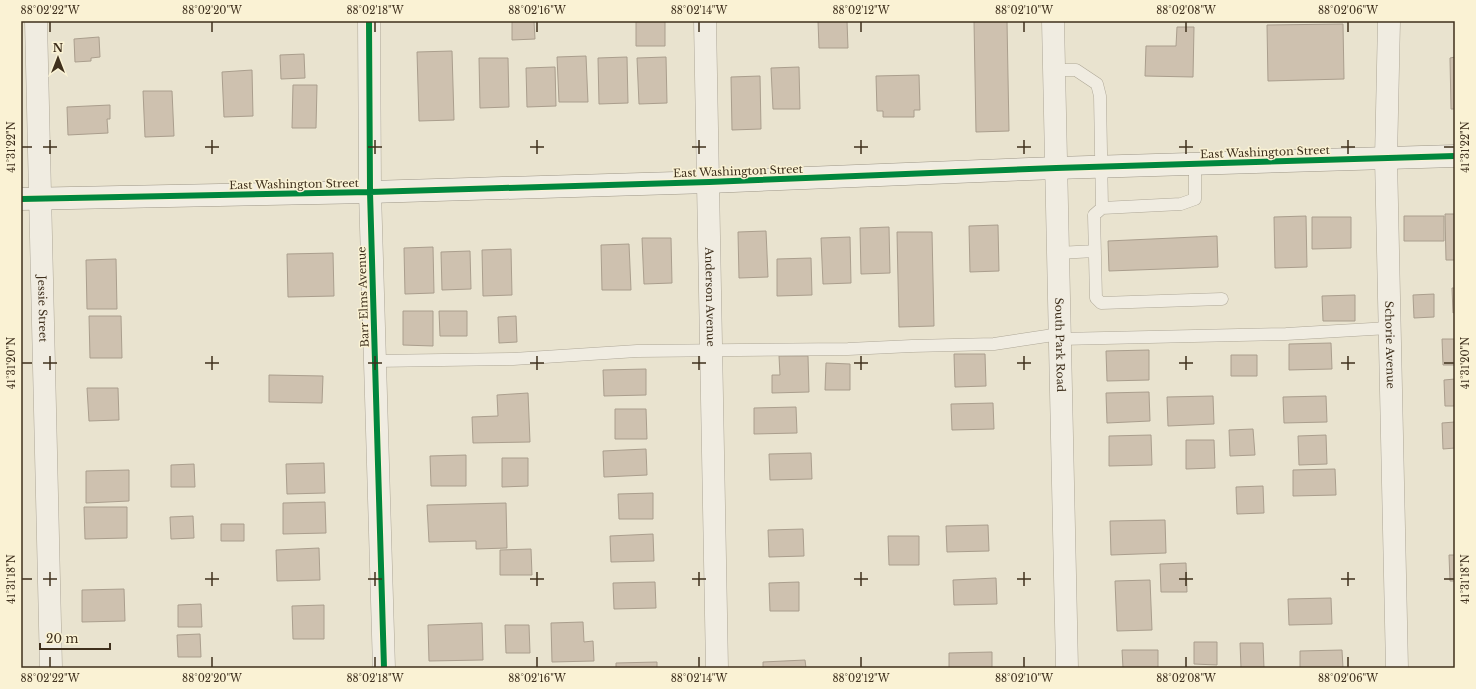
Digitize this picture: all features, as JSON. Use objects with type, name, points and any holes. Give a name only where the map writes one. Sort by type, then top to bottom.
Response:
[{"type":"street","name":"Jessie Street","points":[[36,21],[30,198],[51,668]]},
{"type":"street","name":"Barr Elms Avenue","points":[[369,21],[370,192],[384,668]]},
{"type":"street","name":"Anderson Avenue","points":[[705,21],[717,668]]},
{"type":"street","name":"South Park Road","points":[[1054,21],[1067,668]]},
{"type":"street","name":"Schorie Avenue","points":[[1389,21],[1386,158],[1397,668]]},
{"type":"street","name":"East Washington Street","points":[[30,198],[370,192],[709,182],[1056,168],[1455,156]]},
{"type":"lane","points":[[1054,70],[1076,70],[1097,84],[1100,96],[1102,208]]},
{"type":"lane","points":[[1195,164],[1195,199],[1181,204],[1102,208],[1094,215],[1096,298],[1101,303],[1222,299]]},
{"type":"lane","points":[[1058,253],[1095,251]]},
{"type":"lane","points":[[375,361],[513,359],[637,351],[848,350],[912,346],[994,344],[1060,336],[1286,334],[1389,328]]},
{"type":"building","points":[[512,21],[534,21],[535,39],[512,40]]},
{"type":"building","points":[[636,21],[665,21],[665,46],[636,46]]},
{"type":"building","points":[[818,21],[847,21],[848,48],[819,48]]},
{"type":"building","points":[[974,21],[1007,21],[1009,131],[976,132]]},
{"type":"building","points":[[1343,24],[1344,79],[1268,81],[1267,25]]},
{"type":"building","points":[[1177,27],[1194,27],[1193,77],[1145,76],[1146,46],[1176,46]]},
{"type":"building","points":[[99,37],[100,57],[91,58],[91,61],[75,62],[74,39]]},
{"type":"building","points":[[452,51],[454,120],[419,121],[417,52]]},
{"type":"building","points":[[304,54],[305,78],[281,79],[280,55]]},
{"type":"building","points":[[586,56],[588,102],[559,102],[557,57]]},
{"type":"building","points":[[627,57],[628,103],[599,104],[598,58]]},
{"type":"building","points":[[666,57],[667,103],[639,104],[637,58]]},
{"type":"building","points":[[1455,57],[1455,109],[1451,109],[1450,58]]},
{"type":"building","points":[[479,58],[508,58],[509,107],[480,108]]},
{"type":"building","points":[[555,67],[556,106],[527,107],[526,68]]},
{"type":"building","points":[[799,67],[800,109],[773,109],[771,68]]},
{"type":"building","points":[[252,70],[253,116],[224,117],[222,72]]},
{"type":"building","points":[[919,75],[920,110],[914,110],[914,117],[883,117],[883,111],[877,111],[876,76]]},
{"type":"building","points":[[760,76],[761,129],[732,130],[731,77]]},
{"type":"building","points":[[293,85],[317,85],[316,128],[292,128]]},
{"type":"building","points":[[143,91],[172,91],[174,136],[145,137]]},
{"type":"building","points":[[110,105],[110,119],[107,119],[108,133],[68,135],[67,107]]},
{"type":"building","points":[[1445,214],[1455,214],[1455,260],[1446,260]]},
{"type":"building","points":[[1306,216],[1307,267],[1275,268],[1274,217]]},
{"type":"building","points":[[1404,216],[1444,216],[1444,241],[1404,241]]},
{"type":"building","points":[[1312,217],[1351,217],[1351,248],[1312,249]]},
{"type":"building","points":[[998,225],[999,271],[970,272],[969,226]]},
{"type":"building","points":[[889,227],[890,273],[861,274],[860,228]]},
{"type":"building","points":[[766,231],[768,277],[739,278],[738,232]]},
{"type":"building","points":[[897,232],[932,232],[934,326],[899,327]]},
{"type":"building","points":[[1217,236],[1218,267],[1109,271],[1108,241]]},
{"type":"building","points":[[850,237],[851,283],[823,284],[821,238]]},
{"type":"building","points":[[642,238],[671,238],[672,283],[644,284]]},
{"type":"building","points":[[629,244],[631,290],[602,290],[601,245]]},
{"type":"building","points":[[433,247],[434,293],[405,294],[404,248]]},
{"type":"building","points":[[511,249],[512,295],[483,296],[482,250]]},
{"type":"building","points":[[470,251],[471,289],[442,290],[441,252]]},
{"type":"building","points":[[333,253],[334,296],[288,297],[287,254]]},
{"type":"building","points":[[811,258],[812,295],[777,296],[777,259]]},
{"type":"building","points":[[116,259],[117,309],[87,309],[86,260]]},
{"type":"building","points":[[1452,288],[1455,288],[1455,312],[1453,313]]},
{"type":"building","points":[[1434,294],[1434,317],[1414,318],[1413,295]]},
{"type":"building","points":[[1355,295],[1355,321],[1323,321],[1322,296]]},
{"type":"building","points":[[403,311],[433,311],[433,346],[403,345]]},
{"type":"building","points":[[439,311],[467,311],[467,336],[440,336]]},
{"type":"building","points":[[89,316],[121,316],[122,358],[90,358]]},
{"type":"building","points":[[516,316],[517,342],[499,343],[498,317]]},
{"type":"building","points":[[1442,339],[1455,339],[1455,365],[1443,365]]},
{"type":"building","points":[[1331,343],[1332,369],[1289,370],[1289,344]]},
{"type":"building","points":[[1149,350],[1149,380],[1107,381],[1106,351]]},
{"type":"building","points":[[954,354],[985,354],[986,386],[955,387]]},
{"type":"building","points":[[1231,355],[1257,355],[1257,376],[1231,376]]},
{"type":"building","points":[[779,356],[808,356],[809,392],[772,393],[772,375],[780,375]]},
{"type":"building","points":[[826,363],[850,364],[850,390],[825,390]]},
{"type":"building","points":[[646,369],[646,395],[604,396],[603,370]]},
{"type":"building","points":[[269,375],[323,376],[322,403],[269,402]]},
{"type":"building","points":[[1455,379],[1455,406],[1445,406],[1444,380]]},
{"type":"building","points":[[87,388],[118,388],[119,420],[89,421]]},
{"type":"building","points":[[1149,392],[1150,421],[1107,423],[1106,393]]},
{"type":"building","points":[[528,393],[530,442],[473,443],[472,417],[498,416],[497,395]]},
{"type":"building","points":[[1213,396],[1214,424],[1168,426],[1167,397]]},
{"type":"building","points":[[1326,396],[1327,422],[1284,423],[1283,397]]},
{"type":"building","points":[[993,403],[994,429],[952,430],[951,404]]},
{"type":"building","points":[[796,407],[797,433],[754,434],[754,408]]},
{"type":"building","points":[[615,409],[646,409],[647,439],[615,439]]},
{"type":"building","points":[[1455,422],[1455,448],[1443,449],[1442,423]]},
{"type":"building","points":[[1253,429],[1255,455],[1230,456],[1229,430]]},
{"type":"building","points":[[1151,435],[1152,465],[1109,466],[1109,436]]},
{"type":"building","points":[[1326,435],[1327,464],[1299,465],[1298,436]]},
{"type":"building","points":[[1186,440],[1214,440],[1215,468],[1186,469]]},
{"type":"building","points":[[646,449],[647,475],[604,477],[603,451]]},
{"type":"building","points":[[811,453],[812,479],[770,480],[769,454]]},
{"type":"building","points":[[466,455],[466,486],[431,486],[430,456]]},
{"type":"building","points":[[502,458],[528,458],[528,486],[502,487]]},
{"type":"building","points":[[324,463],[325,493],[287,494],[286,464]]},
{"type":"building","points":[[194,464],[195,487],[171,487],[171,465]]},
{"type":"building","points":[[1335,469],[1336,495],[1293,496],[1293,470]]},
{"type":"building","points":[[129,470],[129,501],[86,503],[86,471]]},
{"type":"building","points":[[1263,486],[1264,513],[1237,514],[1236,487]]},
{"type":"building","points":[[653,493],[653,519],[619,519],[618,494]]},
{"type":"building","points":[[325,502],[326,533],[283,534],[283,503]]},
{"type":"building","points":[[506,503],[507,548],[476,549],[476,541],[429,542],[427,505]]},
{"type":"building","points":[[84,507],[127,507],[127,538],[85,539]]},
{"type":"building","points":[[193,516],[194,538],[171,539],[170,517]]},
{"type":"building","points":[[1165,520],[1166,553],[1111,555],[1110,521]]},
{"type":"building","points":[[221,524],[244,524],[244,541],[221,541]]},
{"type":"building","points":[[988,525],[989,551],[947,552],[946,526]]},
{"type":"building","points":[[803,529],[804,556],[769,557],[768,530]]},
{"type":"building","points":[[653,534],[654,561],[611,562],[610,536]]},
{"type":"building","points":[[888,536],[919,536],[919,565],[889,565]]},
{"type":"building","points":[[319,548],[320,580],[277,581],[276,550]]},
{"type":"building","points":[[531,549],[532,575],[500,575],[500,550]]},
{"type":"building","points":[[1449,555],[1455,555],[1455,581],[1450,581]]},
{"type":"building","points":[[1186,563],[1187,592],[1161,592],[1160,564]]},
{"type":"building","points":[[996,578],[997,604],[954,605],[953,580]]},
{"type":"building","points":[[1150,580],[1152,630],[1117,631],[1115,581]]},
{"type":"building","points":[[655,582],[656,608],[614,609],[613,583]]},
{"type":"building","points":[[799,582],[799,611],[770,611],[769,583]]},
{"type":"building","points":[[124,589],[125,621],[82,622],[82,590]]},
{"type":"building","points":[[1331,598],[1332,624],[1289,625],[1288,599]]},
{"type":"building","points":[[201,604],[202,627],[178,627],[178,605]]},
{"type":"building","points":[[324,605],[324,639],[293,639],[292,606]]},
{"type":"building","points":[[583,622],[584,642],[593,641],[594,661],[552,662],[551,623]]},
{"type":"building","points":[[482,623],[483,660],[429,661],[428,625]]},
{"type":"building","points":[[505,625],[529,625],[530,653],[506,653]]},
{"type":"building","points":[[200,634],[201,657],[178,657],[177,635]]},
{"type":"building","points":[[1194,642],[1217,642],[1217,665],[1194,664]]},
{"type":"building","points":[[1240,643],[1263,643],[1264,668],[1241,668]]},
{"type":"building","points":[[1122,650],[1158,650],[1158,668],[1123,668]]},
{"type":"building","points":[[1342,650],[1343,668],[1300,668],[1300,651]]},
{"type":"building","points":[[992,652],[992,668],[949,668],[949,653]]},
{"type":"building","points":[[805,660],[806,668],[763,668],[763,662]]},
{"type":"building","points":[[657,662],[657,668],[616,668],[616,663]]},
{"type":"cycle path","points":[[369,21],[370,192],[384,668]]},
{"type":"cycle path","points":[[21,199],[370,192],[709,182],[1056,168],[1455,156]]}]
